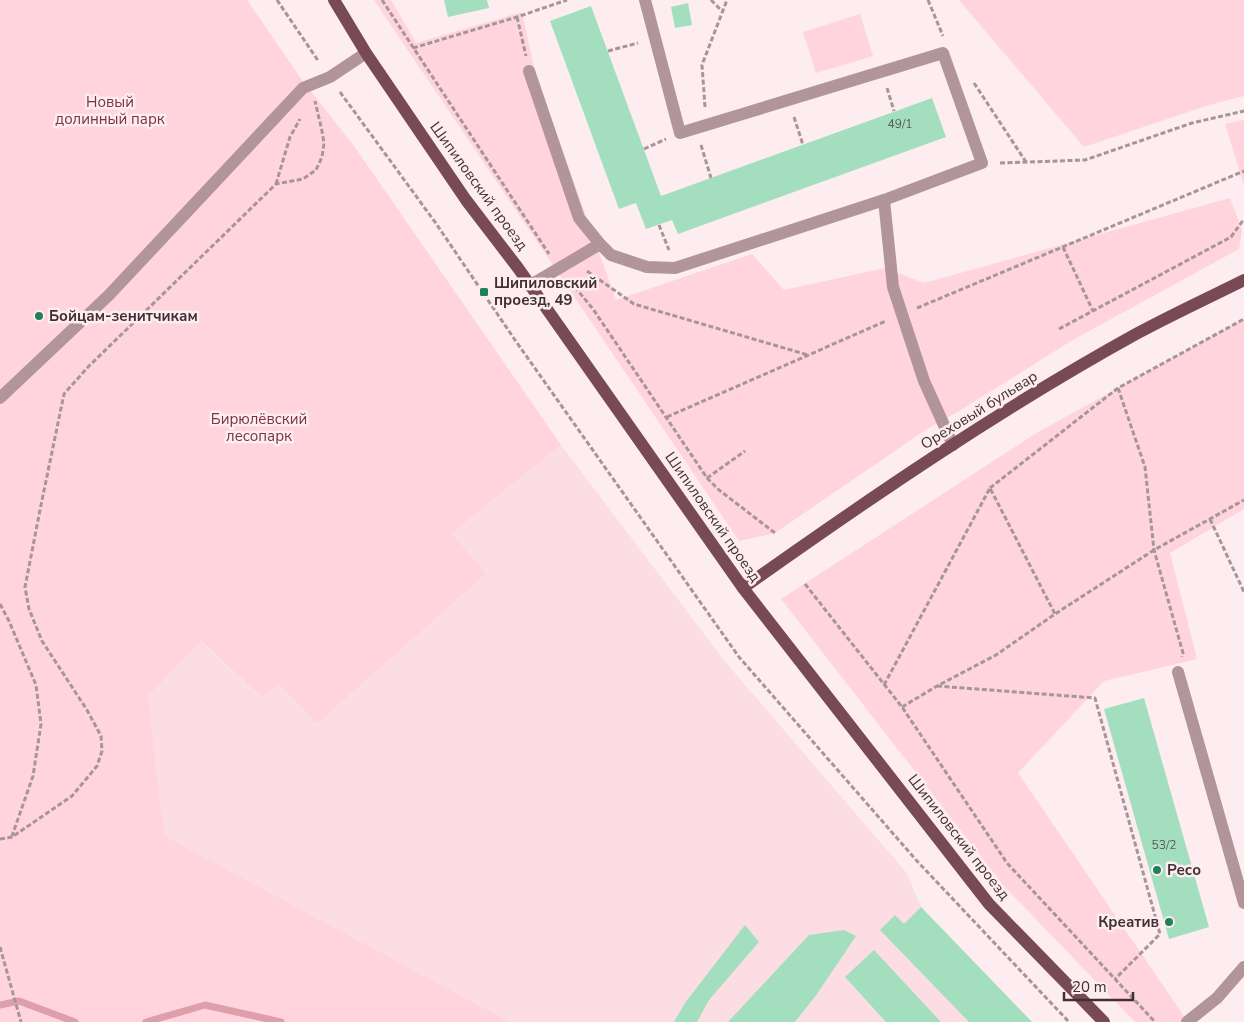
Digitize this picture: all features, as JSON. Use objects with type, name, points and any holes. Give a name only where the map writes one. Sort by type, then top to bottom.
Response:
[{"type":"main road","name":"Шипиловский проезд","points":[[334,0],[366,53],[466,200],[743,588],[989,904],[1104,1022]]},
{"type":"main road","name":"Ореховый бульвар","points":[[743,588],[953,445],[1136,334],[1244,280]]},
{"type":"lane","points":[[529,71],[579,218],[611,255],[647,267],[676,268],[884,200],[982,163],[943,53],[680,133],[645,0]]},
{"type":"lane","points":[[0,398],[109,294],[303,88],[330,77],[366,53]]},
{"type":"lane","points":[[884,200],[893,287],[924,380],[953,445]]},
{"type":"lane","points":[[529,286],[600,244]]},
{"type":"lane","points":[[1178,672],[1244,903]]},
{"type":"lane","points":[[1186,1022],[1217,998],[1244,967]]},
{"type":"path","points":[[277,0],[435,222],[515,340],[739,657],[917,860],[1070,1022]]},
{"type":"path","points":[[382,0],[559,268],[593,310],[707,478],[719,490],[775,533]]},
{"type":"path","points":[[413,48],[567,0]]},
{"type":"path","points":[[710,0],[723,12]]},
{"type":"path","points":[[711,178],[701,127],[702,65],[727,0]]},
{"type":"path","points":[[928,0],[946,41]]},
{"type":"path","points":[[517,17],[529,71]]},
{"type":"path","points":[[608,51],[655,39]]},
{"type":"path","points":[[882,71],[894,111]]},
{"type":"path","points":[[308,109],[315,102],[330,77]]},
{"type":"path","points":[[973,82],[1026,162]]},
{"type":"path","points":[[788,100],[803,145]]},
{"type":"path","points":[[276,184],[303,178],[316,170],[322,157],[322,131],[315,102]]},
{"type":"path","points":[[982,163],[1085,160],[1192,123],[1244,111]]},
{"type":"path","points":[[0,839],[12,837],[72,796],[97,766],[102,751],[101,736],[87,710],[42,641],[29,609],[25,587],[40,505],[64,394],[88,367],[276,184],[290,137],[302,116]]},
{"type":"path","points":[[644,149],[680,133]]},
{"type":"path","points":[[667,417],[902,314],[1244,171]]},
{"type":"path","points":[[1059,329],[1231,237],[1244,219]]},
{"type":"path","points":[[659,225],[676,268]]},
{"type":"path","points":[[1063,246],[1093,311]]},
{"type":"path","points":[[573,260],[634,304],[808,356]]},
{"type":"path","points":[[884,685],[990,488],[1118,388],[1244,319]]},
{"type":"path","points":[[1118,388],[1145,466],[1154,550],[1183,653]]},
{"type":"path","points":[[707,478],[745,451]]},
{"type":"path","points":[[990,488],[1055,614]]},
{"type":"path","points":[[902,707],[937,686],[996,656],[1055,614],[1154,550],[1244,500]]},
{"type":"path","points":[[1210,519],[1244,592]]},
{"type":"path","points":[[805,584],[902,707],[1007,863],[1155,1022]]},
{"type":"path","points":[[0,604],[36,685],[41,724],[33,776],[12,837]]},
{"type":"path","points":[[937,686],[1095,698],[1160,934],[1115,979]]},
{"type":"path","points":[[0,947],[21,1022]]},
{"type":"shaded area","points":[[561,445],[726,663],[906,872],[921,907],[1032,1022],[510,1022],[165,836],[148,696],[200,641],[261,698],[278,683],[317,724],[486,574],[452,533]]},
{"type":"green space","name":"Бирюлёвский лесопарк","points":[[0,0],[247,0],[302,80],[354,146],[561,445],[452,533],[486,574],[317,724],[278,683],[262,698],[201,641],[148,696],[165,836],[510,1022],[0,1022]]},
{"type":"green space","points":[[374,0],[391,0],[416,43],[522,12],[536,76],[616,300],[752,254],[784,290],[885,268],[924,283],[1230,198],[1242,230],[1239,249],[1071,341],[927,429],[775,533],[739,541]]},
{"type":"green space","points":[[959,0],[1244,0],[1244,96],[1209,105],[1084,147]]},
{"type":"green space","points":[[860,14],[873,56],[816,73],[803,32]]},
{"type":"green space","points":[[1244,120],[1244,186],[1225,124]]},
{"type":"green space","points":[[1244,319],[1244,509],[1170,553],[1197,659],[1104,681],[1018,773],[1188,1022],[1135,1022],[1004,886],[781,599],[1038,432]]},
{"type":"building","points":[[444,0],[487,0],[489,8],[448,17]]},
{"type":"building","points":[[688,3],[692,25],[675,28],[671,7]]},
{"type":"building","points":[[591,6],[661,196],[932,98],[946,137],[678,234],[672,220],[646,229],[636,203],[619,209],[550,21]]},
{"type":"building","points":[[1144,698],[1209,927],[1169,939],[1104,709]]},
{"type":"building","points":[[921,907],[1032,1022],[969,1022],[880,930],[895,915],[904,924]]},
{"type":"building","points":[[745,925],[759,942],[709,1000],[697,1022],[674,1022],[685,1003]]},
{"type":"building","points":[[844,930],[856,936],[817,994],[795,1022],[728,1022],[809,935]]},
{"type":"building","points":[[874,950],[941,1022],[886,1022],[845,977]]},
{"type":"waterway","points":[[0,1005],[19,1001],[75,1022]]},
{"type":"waterway","points":[[146,1022],[205,1005],[281,1022]]},
{"type":"place","name":"Шипиловский проезд, 49","points":[[484,292]]},
{"type":"place","name":"Бойцам-зенитчикам","points":[[39,316]]},
{"type":"place","name":"Ресо","points":[[1157,870]]},
{"type":"place","name":"Креатив","points":[[1169,922]]},
{"type":"park label","name":"Новый долинный парк","points":[[110,110]]}]
